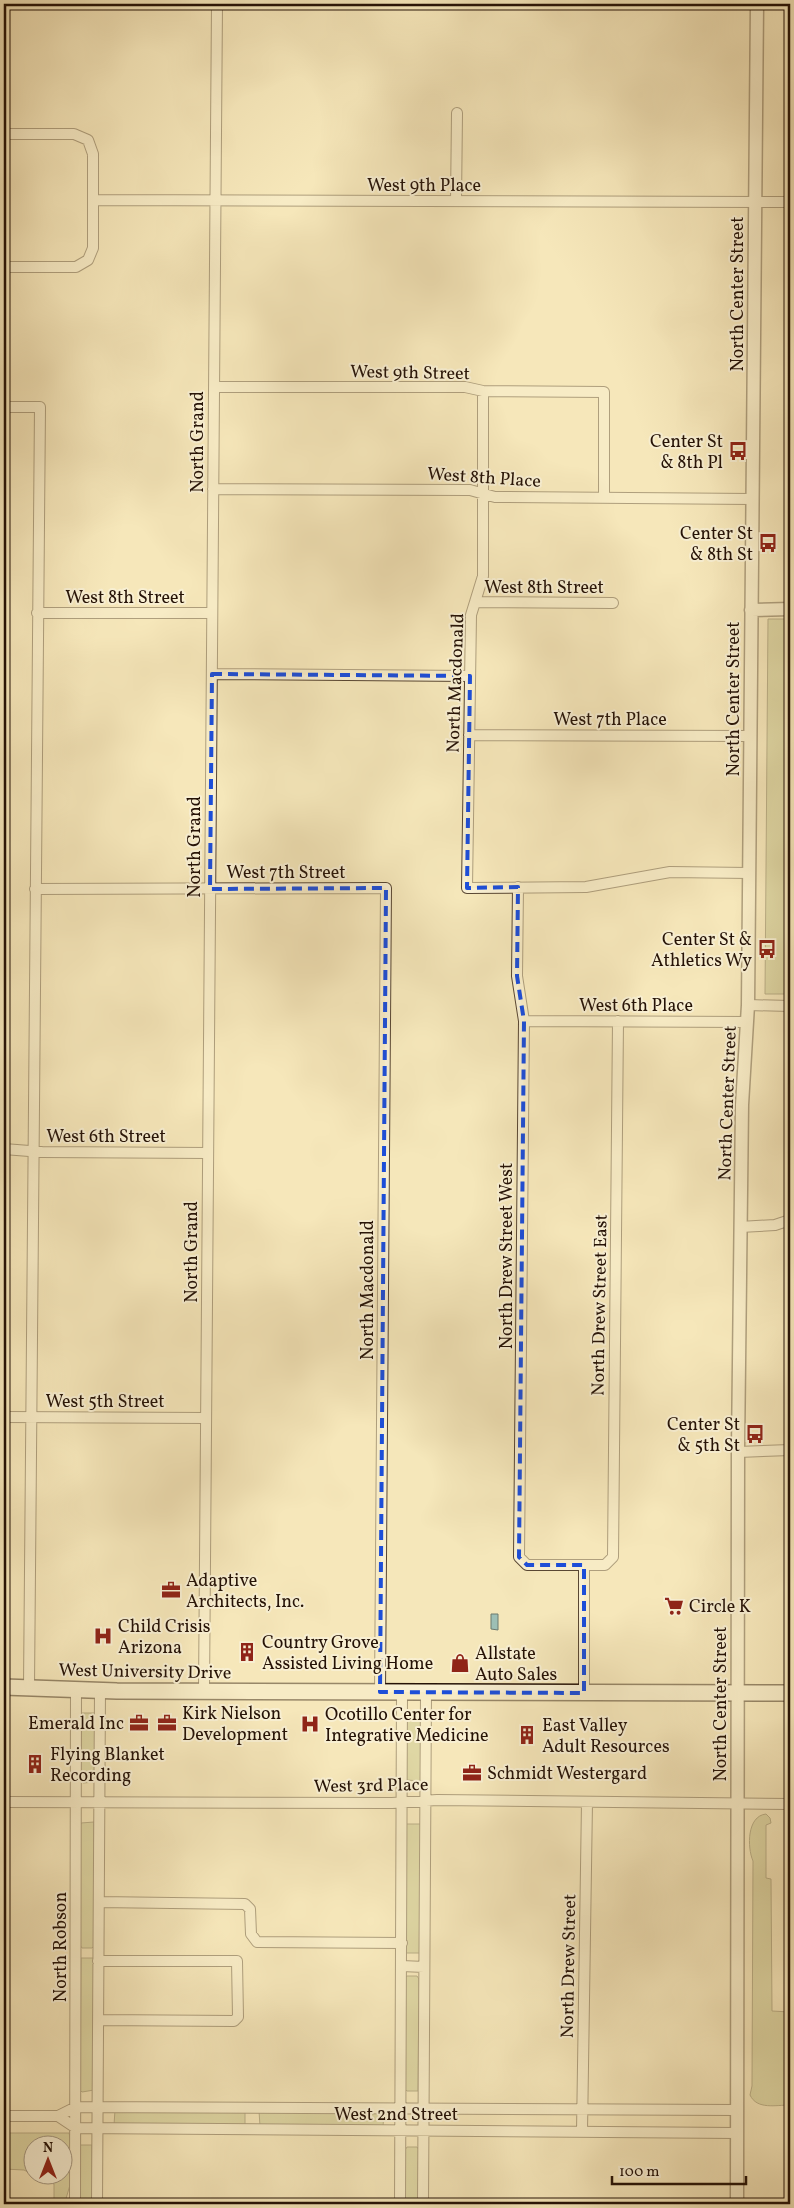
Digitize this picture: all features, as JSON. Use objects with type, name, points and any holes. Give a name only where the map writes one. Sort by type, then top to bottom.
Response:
[{"type":"main road","name":"West University Drive","points":[[4,1687],[100,1691],[790,1693]]},
{"type":"street","name":"North Grand","points":[[204,1691],[218,4]]},
{"type":"street","name":"North Center Street","points":[[737,2204],[738,1804],[736,1694],[740,1227],[742,1105],[748,1022],[757,4]]},
{"type":"street","points":[[456,201],[457,113]]},
{"type":"street","points":[[4,134],[74,134],[88,140],[93,154],[93,248],[88,260],[76,267],[4,267]]},
{"type":"street","name":"West 9th Place","points":[[93,200],[790,202]]},
{"type":"street","name":"West 9th Street","points":[[214,387],[465,387],[483,391],[604,392],[604,498]]},
{"type":"street","name":"North Macdonald","points":[[483,391],[483,576],[471,615],[467,888],[518,887]]},
{"type":"street","points":[[4,407],[40,407],[29,1687]]},
{"type":"street","name":"West 8th Place","points":[[213,489],[470,490],[495,497],[752,499]]},
{"type":"street","name":"West 8th Street","points":[[474,602],[613,603]]},
{"type":"street","points":[[751,610],[790,609]]},
{"type":"street","name":"West 8th Street","points":[[37,613],[212,613]]},
{"type":"street","points":[[212,674],[470,676]]},
{"type":"street","name":"West 7th Place","points":[[469,735],[751,736]]},
{"type":"street","points":[[518,887],[586,887],[670,872],[749,873]]},
{"type":"street","name":"North Drew Street West","points":[[518,887],[517,976],[524,1021],[519,1557],[527,1565],[584,1565]]},
{"type":"street","name":"North Macdonald","points":[[380,1692],[386,888]]},
{"type":"street","name":"West 7th Street","points":[[35,889],[386,888]]},
{"type":"street","points":[[748,1005],[790,1006]]},
{"type":"street","name":"West 6th Place","points":[[524,1021],[748,1022]]},
{"type":"street","name":"North Drew Street East","points":[[584,1565],[605,1565],[613,1557],[618,1021]]},
{"type":"street","name":"West 6th Street","points":[[4,1149],[208,1153]]},
{"type":"street","points":[[740,1227],[775,1226],[790,1220]]},
{"type":"street","name":"West 5th Street","points":[[4,1417],[206,1418]]},
{"type":"street","points":[[738,1452],[790,1450]]},
{"type":"street","points":[[584,1565],[584,1692]]},
{"type":"street","name":"North Robson","points":[[75,2204],[76,1689]]},
{"type":"street","points":[[97,2204],[100,1691]]},
{"type":"street","points":[[400,2204],[402,1693]]},
{"type":"street","points":[[423,2204],[422,2108],[426,1693]]},
{"type":"street","name":"West 3rd Place","points":[[4,1802],[424,1801],[790,1804]]},
{"type":"street","name":"North Drew Street","points":[[582,2132],[587,1802]]},
{"type":"street","points":[[99,1902],[245,1904],[250,1909],[251,1934],[257,1942],[402,1943]]},
{"type":"street","points":[[98,1961],[237,1961],[238,2017],[234,2021],[98,2020]]},
{"type":"street","points":[[402,1966],[424,1967]]},
{"type":"street","name":"West 2nd Street","points":[[4,2116],[58,2116],[76,2107],[737,2110]]},
{"type":"street","points":[[58,2116],[76,2128]]},
{"type":"street","name":"West 2nd Street","points":[[76,2128],[737,2133]]},
{"type":"highlighted area","points":[[212,674],[470,676],[467,888],[518,887],[517,976],[524,1021],[519,1557],[527,1565],[584,1565],[584,1693],[380,1692],[386,888],[210,889]]},
{"type":"green space","points":[[768,619],[790,619],[790,994],[765,994]]},
{"type":"green space","points":[[82,1713],[95,1713],[96,1782],[83,1783],[80,1780]]},
{"type":"green space","points":[[407,1714],[421,1714],[421,1781],[406,1780]]},
{"type":"green space","points":[[766,1814],[770,1818],[771,1823],[766,1825],[766,1878],[771,1879],[772,2011],[790,2012],[790,2105],[773,2106],[757,2103],[750,2095],[752,2086],[753,1861],[749,1841],[755,1820]]},
{"type":"green space","points":[[94,1822],[94,1946],[92,1948],[82,1948],[80,1945],[80,1827],[81,1823]]},
{"type":"green space","points":[[406,1824],[420,1824],[421,1827],[420,1953],[407,1953],[405,1951]]},
{"type":"green space","points":[[81,1958],[93,1958],[94,1960],[94,2090],[82,2092],[80,2090]]},
{"type":"green space","points":[[407,1976],[417,1976],[419,1979],[418,2091],[407,2091],[404,2088],[405,1978]]},
{"type":"green space","points":[[115,2110],[245,2112],[245,2125],[114,2125]]},
{"type":"green space","points":[[259,2111],[382,2112],[384,2114],[383,2126],[260,2126]]},
{"type":"green space","points":[[4,2133],[69,2133],[70,2136],[22,2136],[22,2170],[4,2169]]},
{"type":"green space","points":[[80,2145],[92,2145],[93,2204],[79,2204]]},
{"type":"green space","points":[[407,2147],[417,2147],[419,2150],[419,2204],[404,2204],[405,2150]]},
{"type":"green space","points":[[54,2186],[70,2186],[65,2202],[54,2202]]},
{"type":"water","points":[[491,1614],[498,1614],[498,1630],[491,1629]]},
{"type":"place","name":"Center St & 8th Pl","points":[[738,451]]},
{"type":"place","name":"Center St & 8th St","points":[[768,543]]},
{"type":"place","name":"Center St & Athletics Wy","points":[[767,949]]},
{"type":"place","name":"Center St & 5th St","points":[[755,1434]]},
{"type":"place","name":"Adaptive Architects, Inc.","points":[[171,1590]]},
{"type":"place","name":"Circle K","points":[[674,1606]]},
{"type":"place","name":"Child Crisis Arizona","points":[[103,1636]]},
{"type":"place","name":"Country Grove Assisted Living Home","points":[[247,1652]]},
{"type":"place","name":"Allstate Auto Sales","points":[[460,1663]]},
{"type":"place","name":"Emerald Inc","points":[[139,1723]]},
{"type":"place","name":"Kirk Nielson Development","points":[[167,1723]]},
{"type":"place","name":"Ocotillo Center for Integrative Medicine","points":[[310,1724]]},
{"type":"place","name":"East Valley Adult Resources","points":[[527,1735]]},
{"type":"place","name":"Flying Blanket Recording","points":[[35,1764]]},
{"type":"place","name":"Schmidt Westergard","points":[[472,1773]]}]
